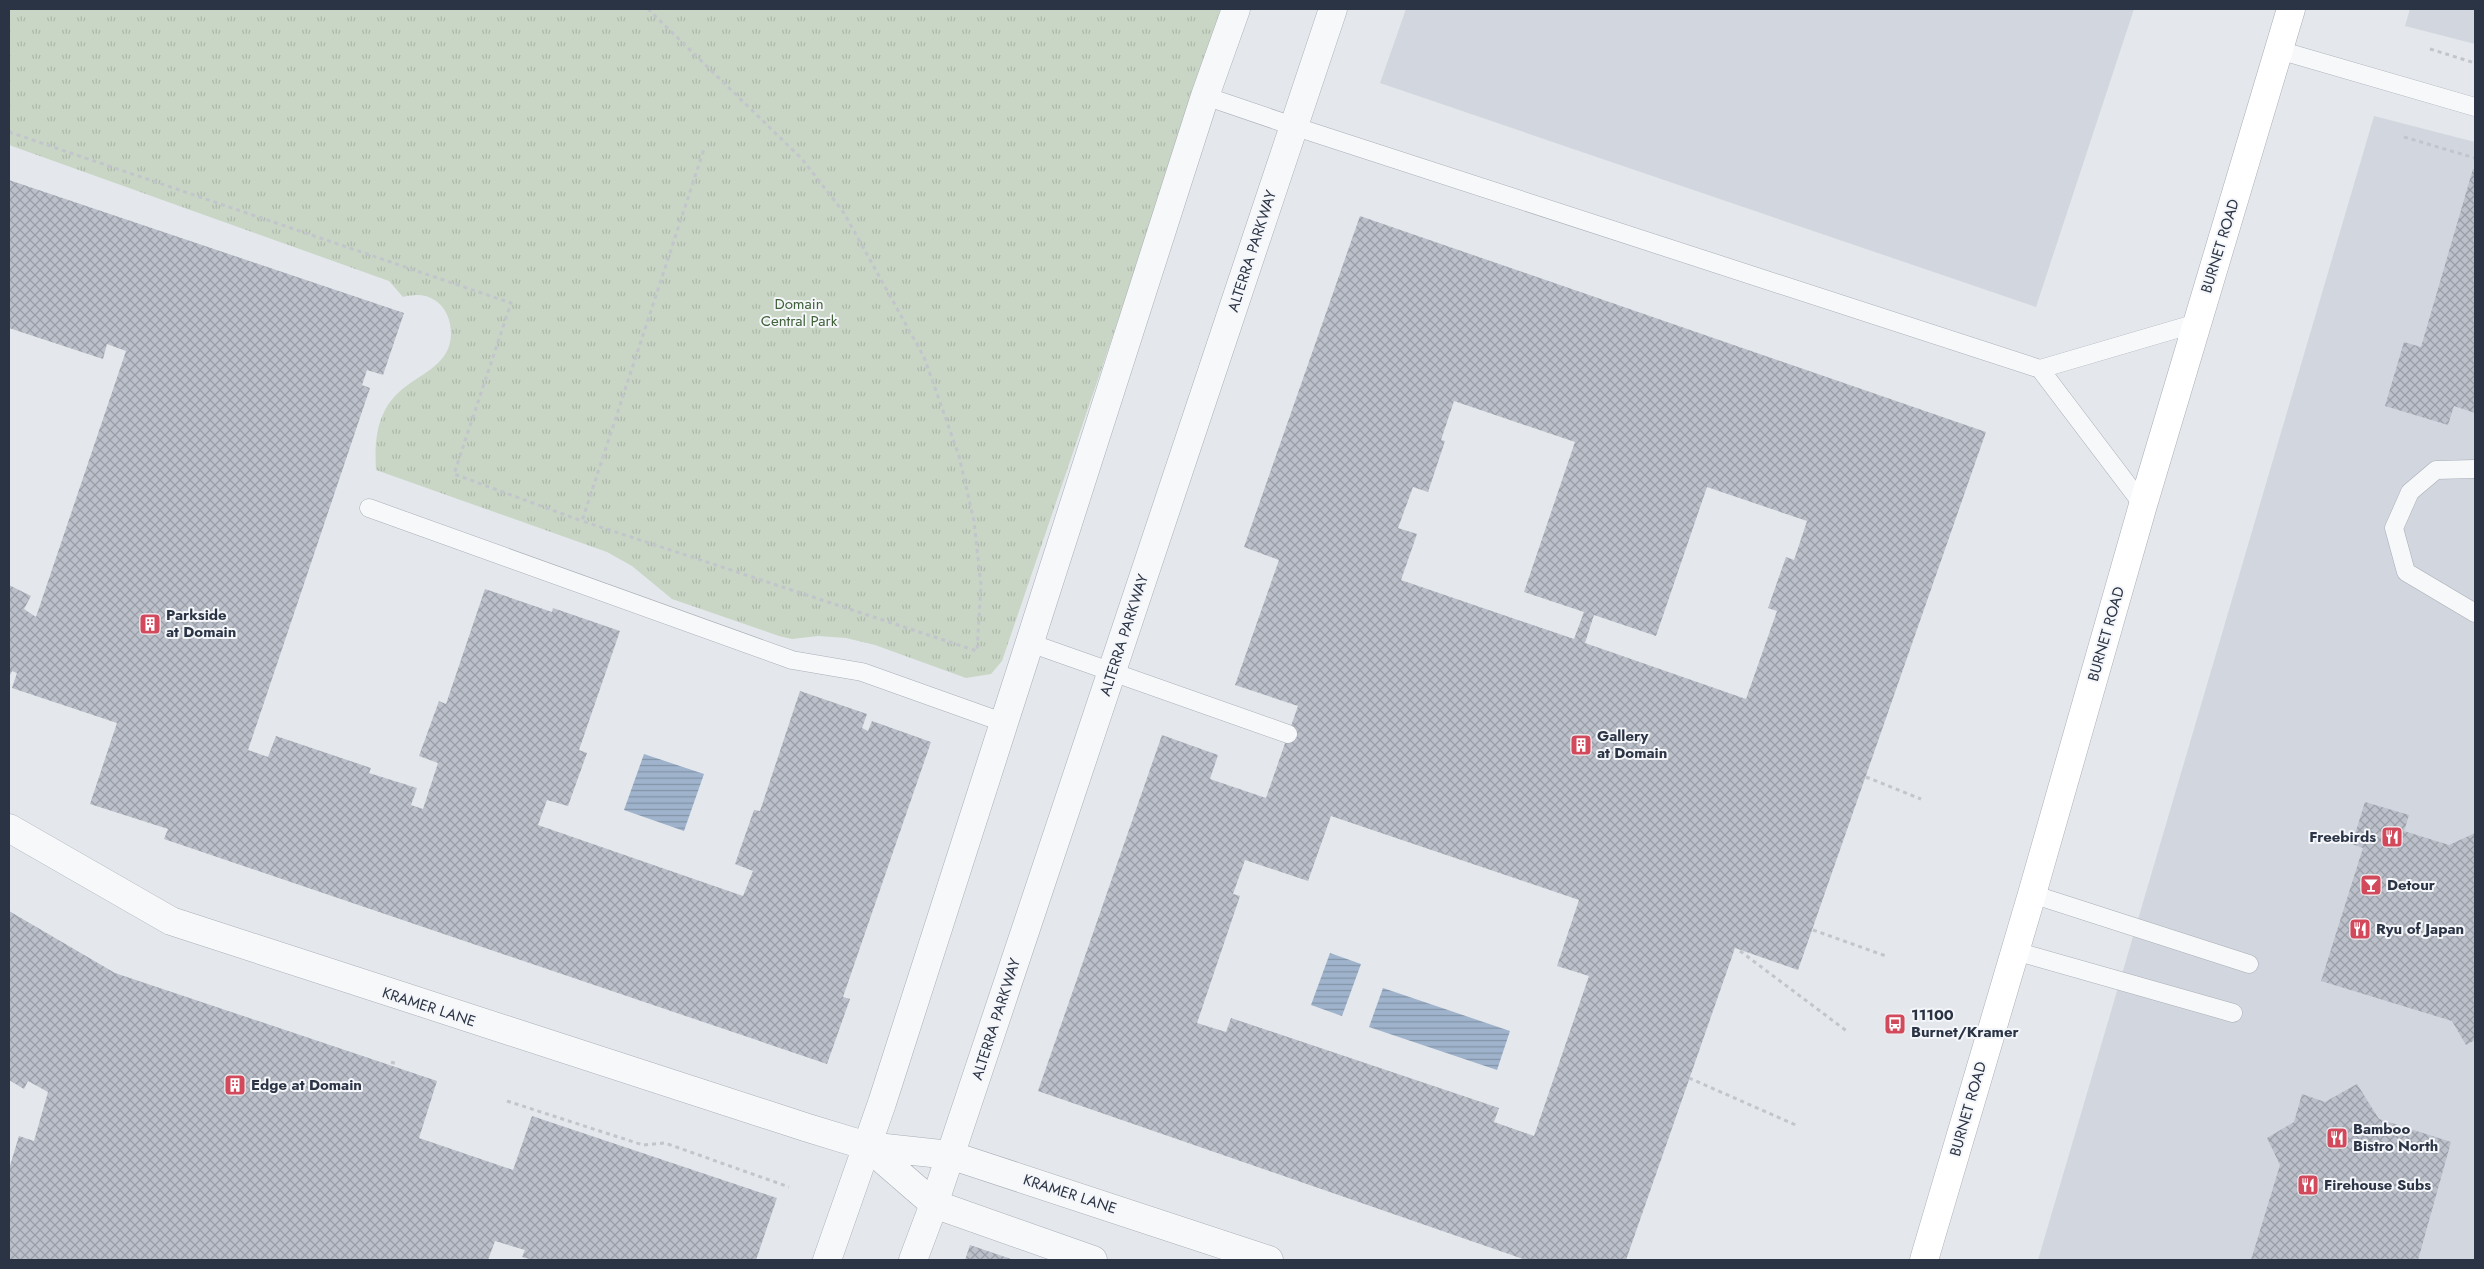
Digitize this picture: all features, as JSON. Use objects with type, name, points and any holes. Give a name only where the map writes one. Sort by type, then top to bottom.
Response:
[{"type":"main road","name":"BURNET ROAD","points":[[1924,1260],[2032,894],[2143,505],[2291,9]]},
{"type":"street","points":[[827,1260],[867,1146],[1206,96],[1236,9]]},
{"type":"street","name":"ALTERRA PARKWAY","points":[[913,1260],[934,1204],[1333,9]]},
{"type":"street","name":"KRAMER LANE","points":[[9,828],[171,921],[590,1059],[867,1146],[950,1155],[1269,1260]]},
{"type":"street","name":"KRAMER LANE","points":[[867,1146],[934,1204],[1093,1260]]},
{"type":"lane","points":[[2279,50],[2475,107]]},
{"type":"lane","points":[[1206,96],[2040,369],[2197,323]]},
{"type":"lane","points":[[2040,369],[2143,505]]},
{"type":"lane","points":[[2475,469],[2436,470],[2410,492],[2394,528],[2406,572],[2475,613]]},
{"type":"lane","points":[[370,508],[792,660],[862,672],[1005,723]]},
{"type":"lane","points":[[1030,643],[1288,734]]},
{"type":"lane","points":[[2032,894],[2248,964]]},
{"type":"lane","points":[[2015,950],[2233,1013]]},
{"type":"path","points":[[9,132],[511,303],[454,474],[582,521],[977,651],[981,585],[974,521],[959,456],[924,357],[844,213],[802,159],[648,9]]},
{"type":"path","points":[[2430,49],[2475,63]]},
{"type":"path","points":[[2404,137],[2475,158]]},
{"type":"path","points":[[582,521],[704,149]]},
{"type":"path","points":[[1866,777],[1921,799]]},
{"type":"path","points":[[1813,930],[1886,956]]},
{"type":"path","points":[[1740,950],[1848,1032]]},
{"type":"path","points":[[391,1062],[397,1064]]},
{"type":"path","points":[[1689,1078],[1798,1126]]},
{"type":"path","points":[[507,1101],[643,1145],[665,1144],[789,1186]]},
{"type":"shaded area","points":[[1406,9],[2134,9],[2036,307],[1380,83]]},
{"type":"shaded area","points":[[2410,9],[2475,9],[2475,44],[2405,26]]},
{"type":"shaded area","points":[[2374,116],[2475,142],[2475,1260],[2038,1260]]},
{"type":"green space","name":"Domain Central Park","points":[[9,9],[1224,9],[1002,661],[991,674],[966,678],[875,645],[846,638],[818,636],[792,639],[672,599],[632,566],[607,552],[376,470],[376,439],[379,424],[385,410],[399,392],[438,363],[448,349],[451,327],[446,312],[436,301],[424,296],[403,297],[389,281],[9,145]]},
{"type":"water","points":[[644,754],[704,774],[684,831],[624,810]]},
{"type":"water","points":[[1330,953],[1361,964],[1342,1016],[1311,1005]]},
{"type":"water","points":[[1383,988],[1510,1031],[1497,1070],[1369,1027]]},
{"type":"building","points":[[2473,169],[2475,169],[2475,413],[2454,406],[2448,425],[2385,406],[2404,342],[2421,347]]},
{"type":"building","name":"Parkside at Domain","points":[[9,180],[404,313],[383,375],[367,370],[362,385],[370,388],[248,750],[268,757],[276,736],[371,768],[369,773],[417,788],[411,805],[423,809],[438,763],[419,756],[439,701],[446,704],[485,589],[552,612],[553,608],[620,631],[579,750],[587,753],[568,806],[547,800],[538,825],[743,896],[753,871],[735,864],[754,810],[760,811],[800,691],[867,714],[862,728],[868,731],[872,721],[931,742],[843,997],[850,999],[827,1064],[164,839],[168,829],[90,804],[117,723],[12,688],[17,673],[12,671],[9,677],[9,585],[31,596],[24,609],[36,617],[126,351],[107,344],[103,359],[9,328]]},
{"type":"building","name":"Gallery at Domain","points":[[1360,216],[1986,432],[1798,970],[1735,948],[1626,1260],[1526,1260],[1038,1091],[1162,735],[1218,755],[1210,779],[1266,798],[1298,706],[1235,685],[1279,560],[1244,547]],"holes":[[[1454,401],[1575,442],[1524,592],[1584,612],[1574,639],[1401,580],[1417,534],[1398,528],[1413,487],[1428,492],[1445,441],[1441,440]],[[1707,487],[1807,521],[1794,560],[1786,557],[1768,608],[1777,611],[1746,699],[1585,643],[1594,615],[1656,636]],[[1331,816],[1579,900],[1557,966],[1589,976],[1534,1136],[1494,1122],[1499,1108],[1231,1018],[1226,1032],[1197,1023],[1240,896],[1233,894],[1245,860],[1308,881]]]},
{"type":"building","points":[[2365,802],[2409,815],[2404,831],[2449,845],[2475,833],[2475,1040],[2466,1045],[2452,1021],[2321,981],[2363,848],[2352,844]]},
{"type":"building","name":"Edge at Domain","points":[[9,911],[115,973],[437,1081],[419,1138],[513,1170],[532,1116],[777,1198],[756,1260],[533,1260],[522,1257],[525,1250],[495,1241],[488,1260],[9,1260],[9,1169],[19,1136],[34,1141],[48,1092],[28,1081],[24,1089],[9,1080]]},
{"type":"building","points":[[2357,1084],[2379,1119],[2451,1142],[2418,1260],[2251,1260],[2280,1165],[2267,1138],[2294,1122],[2302,1094],[2325,1102]]},
{"type":"building","points":[[970,1245],[1014,1260],[965,1260]]},
{"type":"place","name":"Parkside at Domain","points":[[150,624]]},
{"type":"place","name":"Gallery at Domain","points":[[1581,745]]},
{"type":"place","name":"Freebirds","points":[[2392,837]]},
{"type":"place","name":"Detour","points":[[2371,885]]},
{"type":"place","name":"Ryu of Japan","points":[[2360,929]]},
{"type":"place","name":"11100 Burnet/Kramer","points":[[1895,1024]]},
{"type":"place","name":"Edge at Domain","points":[[235,1085]]},
{"type":"place","name":"Bamboo Bistro North","points":[[2337,1138]]},
{"type":"place","name":"Firehouse Subs","points":[[2308,1185]]}]
